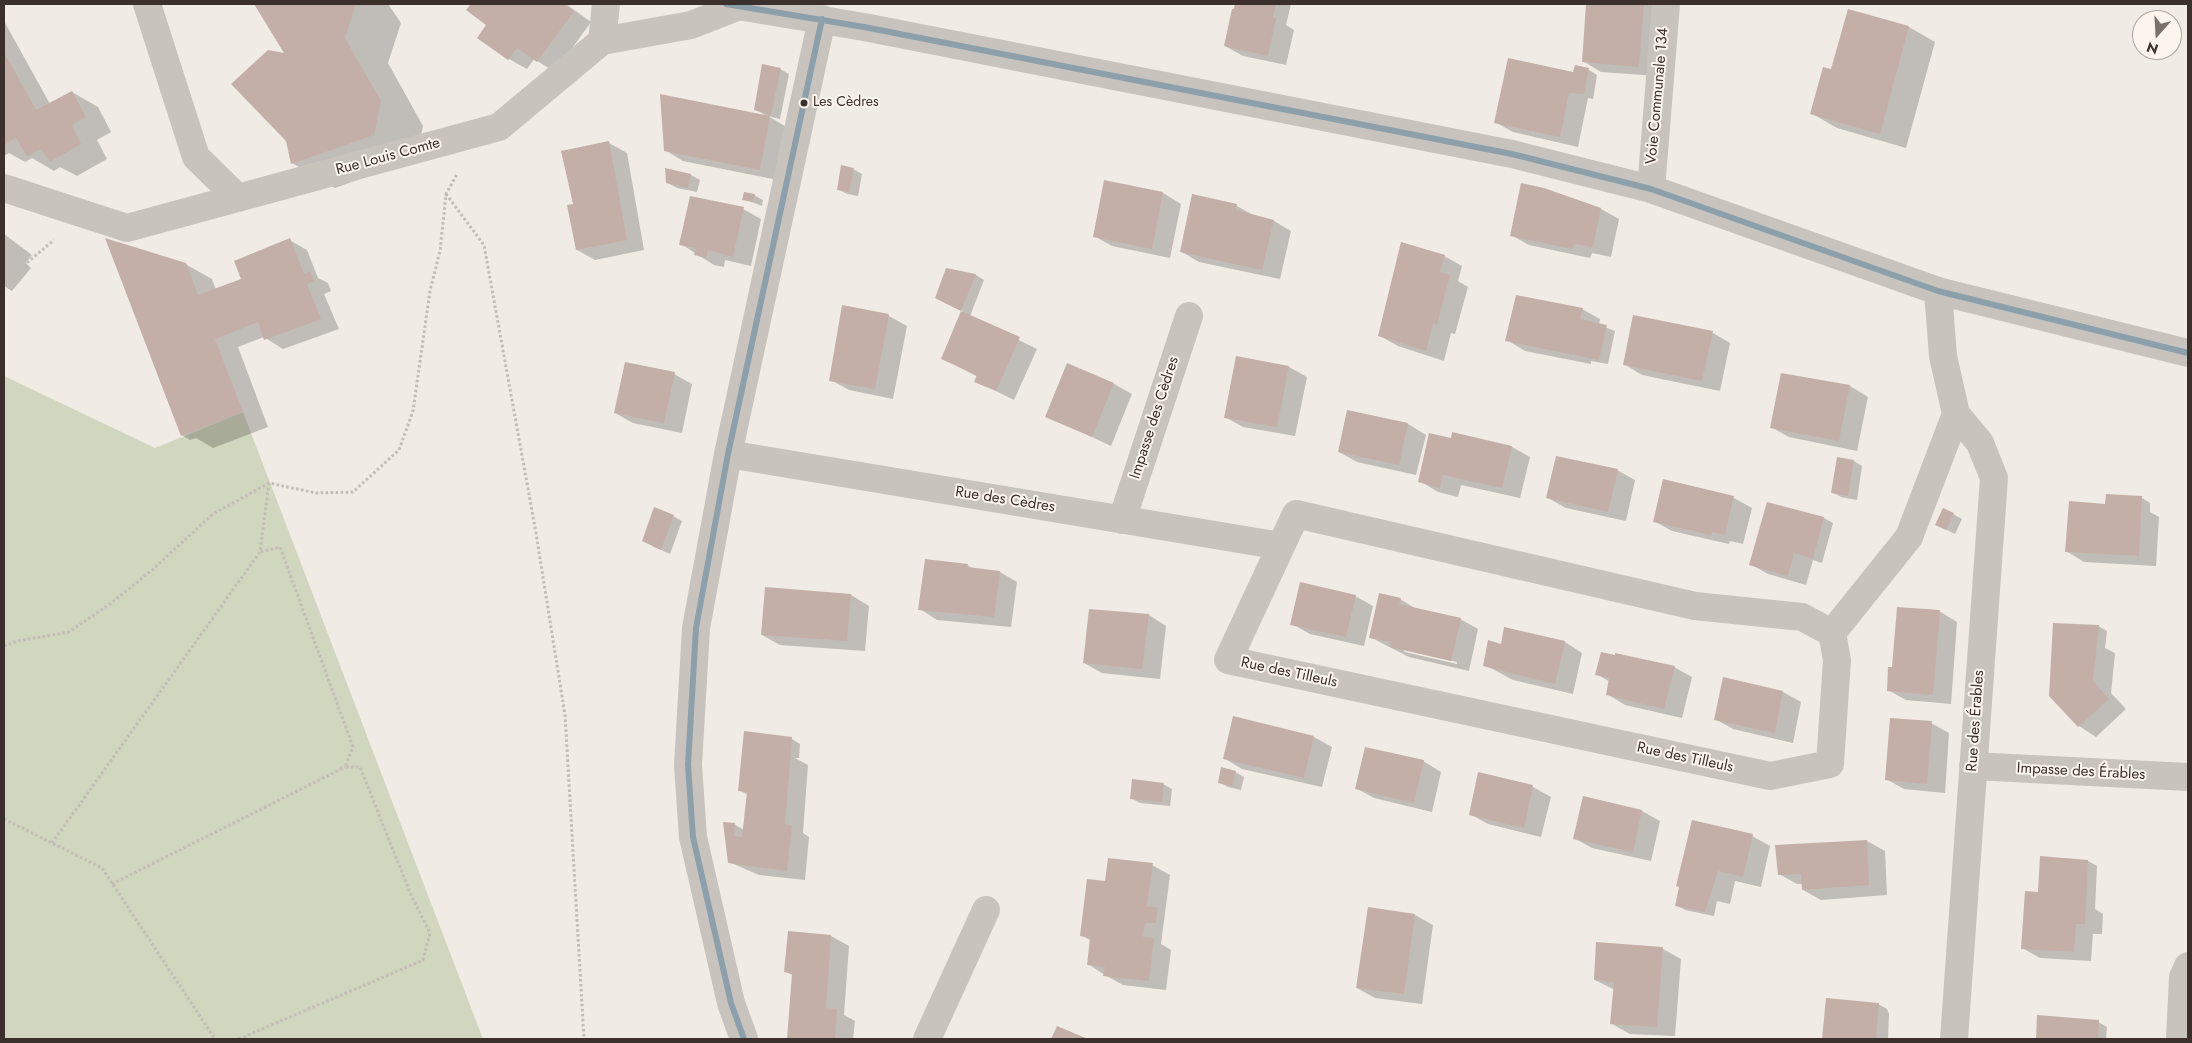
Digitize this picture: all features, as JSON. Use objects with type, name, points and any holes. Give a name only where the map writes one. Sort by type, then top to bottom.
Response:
[{"type":"street","points":[[147,4],[196,157],[238,198]]},
{"type":"street","points":[[606,4],[602,40],[691,25],[731,5],[822,19],[1502,152],[1650,189],[1938,291],[2188,353]]},
{"type":"street","name":"Voie Communale 134","points":[[1650,189],[1666,4]]},
{"type":"street","points":[[744,1039],[731,1003],[693,836],[688,765],[696,628],[728,454],[822,19]]},
{"type":"street","name":"Rue Louis Comte","points":[[4,188],[127,228],[499,127],[602,40]]},
{"type":"street","points":[[1832,633],[1909,538],[1956,414],[1943,356],[1938,291]]},
{"type":"street","name":"Impasse des Cèdres","points":[[1122,520],[1189,316]]},
{"type":"street","name":"Rue des Érables","points":[[1954,1039],[1994,478],[1980,443],[1956,414]]},
{"type":"street","name":"Rue des Cèdres","points":[[728,454],[1281,546]]},
{"type":"street","name":"Rue des Tilleuls","points":[[1296,514],[1696,606],[1802,617],[1832,633],[1837,660],[1830,764],[1770,776],[1228,660],[1281,546],[1296,514]]},
{"type":"street","name":"Impasse des Érables","points":[[1973,766],[2188,778]]},
{"type":"street","points":[[927,1039],[986,910]]},
{"type":"street","points":[[2180,1039],[2183,977],[2188,966]]},
{"type":"path","points":[[4,646],[17,641],[68,632],[110,604],[152,570],[213,514],[270,483],[316,493],[353,492],[400,450],[413,412],[430,291],[440,251],[446,194],[461,169]]},
{"type":"path","points":[[446,194],[484,245],[536,533],[565,715],[584,1039]]},
{"type":"path","points":[[4,282],[85,214]]},
{"type":"path","points":[[52,843],[260,552],[270,483]]},
{"type":"path","points":[[260,552],[280,547],[353,747],[345,767]]},
{"type":"path","points":[[112,884],[345,767],[360,767],[430,933],[423,960],[238,1039]]},
{"type":"path","points":[[4,819],[102,868],[214,1039]]},
{"type":"green space","points":[[4,376],[155,448],[243,412],[483,1039],[4,1039]]},
{"type":"building","points":[[254,4],[356,4],[345,38],[381,101],[374,135],[291,164],[286,141],[231,84],[268,50],[284,53]]},
{"type":"building","points":[[471,4],[564,4],[574,11],[537,62],[517,48],[508,60],[477,38],[486,25],[466,10]]},
{"type":"building","points":[[1235,4],[1276,4],[1273,18],[1276,18],[1268,56],[1224,46],[1232,9],[1234,9]]},
{"type":"building","points":[[1586,4],[1644,4],[1639,67],[1582,62]]},
{"type":"building","points":[[1848,9],[1909,26],[1880,134],[1810,114],[1823,67],[1831,69]]},
{"type":"building","points":[[4,52],[36,110],[72,91],[86,117],[72,125],[81,144],[50,162],[41,149],[27,156],[16,138],[4,145]]},
{"type":"building","points":[[1508,58],[1573,72],[1575,65],[1589,68],[1584,94],[1569,93],[1560,137],[1494,123]]},
{"type":"building","points":[[762,64],[781,68],[771,115],[754,110]]},
{"type":"building","points":[[660,94],[770,116],[760,170],[664,151]]},
{"type":"building","points":[[609,141],[627,240],[576,250],[567,205],[573,204],[561,151]]},
{"type":"building","points":[[841,165],[854,168],[849,192],[837,190]]},
{"type":"building","points":[[665,168],[691,174],[688,188],[666,183]]},
{"type":"building","points":[[1104,180],[1163,192],[1152,249],[1093,237]]},
{"type":"building","points":[[1521,183],[1544,188],[1601,208],[1593,247],[1574,244],[1572,249],[1510,236]]},
{"type":"building","points":[[744,192],[755,194],[753,202],[742,200]]},
{"type":"building","points":[[1192,194],[1237,204],[1236,210],[1274,220],[1262,270],[1180,252]]},
{"type":"building","points":[[690,196],[744,207],[733,257],[708,250],[706,258],[694,255],[696,248],[679,245]]},
{"type":"building","points":[[105,238],[186,263],[198,295],[241,279],[234,261],[290,238],[304,274],[310,271],[314,281],[307,284],[321,319],[264,340],[258,322],[215,339],[243,412],[181,436]]},
{"type":"building","points":[[1401,242],[1445,255],[1440,272],[1450,275],[1437,325],[1433,323],[1426,351],[1378,336]]},
{"type":"building","points":[[946,268],[976,274],[961,311],[935,298]]},
{"type":"building","points":[[1516,295],[1583,308],[1580,319],[1607,325],[1599,360],[1505,341]]},
{"type":"building","points":[[842,305],[889,314],[875,389],[829,381]]},
{"type":"building","points":[[961,311],[1020,337],[996,391],[974,382],[977,375],[941,359]]},
{"type":"building","points":[[1633,315],[1713,331],[1702,381],[1623,365]]},
{"type":"building","points":[[1236,356],[1289,366],[1277,427],[1224,418]]},
{"type":"building","points":[[625,362],[675,372],[664,423],[614,413]]},
{"type":"building","points":[[1067,363],[1114,383],[1092,437],[1045,417]]},
{"type":"building","points":[[1781,373],[1850,385],[1839,441],[1770,428]]},
{"type":"building","points":[[1347,410],[1408,423],[1399,465],[1338,452]]},
{"type":"building","points":[[1452,432],[1512,446],[1502,488],[1443,475],[1440,488],[1418,482],[1429,433],[1451,438]]},
{"type":"building","points":[[1556,456],[1618,469],[1608,512],[1546,498]]},
{"type":"building","points":[[1837,457],[1854,460],[1848,496],[1831,493]]},
{"type":"building","points":[[1663,479],[1734,496],[1725,535],[1712,532],[1711,535],[1653,522]]},
{"type":"building","points":[[2106,494],[2142,496],[2139,556],[2065,552],[2069,501],[2105,504]]},
{"type":"building","points":[[1767,502],[1824,517],[1813,559],[1794,553],[1788,576],[1749,565]]},
{"type":"building","points":[[654,507],[674,515],[661,550],[642,541]]},
{"type":"building","points":[[1943,508],[1954,513],[1946,530],[1935,525]]},
{"type":"building","points":[[925,559],[968,564],[967,567],[1000,571],[994,617],[918,610]]},
{"type":"building","points":[[1300,582],[1356,595],[1346,637],[1290,625]]},
{"type":"building","points":[[765,587],[851,594],[847,641],[761,635]]},
{"type":"building","points":[[1379,593],[1401,598],[1399,604],[1461,618],[1451,661],[1390,647],[1391,642],[1369,638]]},
{"type":"building","points":[[1897,607],[1940,610],[1933,695],[1887,691],[1888,667],[1892,667]]},
{"type":"building","points":[[1089,609],[1149,614],[1142,669],[1083,663]]},
{"type":"building","points":[[2053,623],[2099,625],[2093,681],[2109,699],[2078,727],[2049,696]]},
{"type":"building","points":[[1504,627],[1565,641],[1555,684],[1483,666],[1488,640],[1501,644]]},
{"type":"building","points":[[1601,652],[1615,655],[1615,653],[1675,666],[1664,709],[1606,695],[1609,678],[1595,675]]},
{"type":"building","points":[[1723,677],[1783,691],[1775,733],[1714,720]]},
{"type":"building","points":[[1233,716],[1314,736],[1304,778],[1223,759]]},
{"type":"building","points":[[1890,718],[1932,721],[1927,784],[1885,780]]},
{"type":"building","points":[[744,731],[792,737],[785,824],[792,826],[787,871],[728,863],[723,822],[735,823],[734,836],[742,837],[747,792],[738,791]]},
{"type":"building","points":[[1365,747],[1424,760],[1414,803],[1355,789]]},
{"type":"building","points":[[1221,767],[1236,771],[1232,786],[1218,783]]},
{"type":"building","points":[[1478,772],[1533,785],[1524,828],[1469,815]]},
{"type":"building","points":[[1132,779],[1164,783],[1162,802],[1130,799]]},
{"type":"building","points":[[1583,796],[1642,810],[1633,852],[1573,839]]},
{"type":"building","points":[[1692,820],[1753,834],[1743,877],[1718,871],[1705,912],[1675,906],[1679,887],[1676,886]]},
{"type":"building","points":[[1867,840],[1869,885],[1802,890],[1801,874],[1778,875],[1775,845]]},
{"type":"building","points":[[2040,856],[2088,860],[2085,924],[2076,924],[2074,952],[2021,949],[2025,891],[2038,892]]},
{"type":"building","points":[[1108,858],[1153,863],[1147,906],[1158,908],[1156,923],[1145,923],[1143,937],[1154,938],[1149,981],[1103,976],[1105,967],[1087,965],[1090,938],[1080,936],[1087,879],[1105,881]]},
{"type":"building","points":[[1368,907],[1415,914],[1404,994],[1356,988]]},
{"type":"building","points":[[788,931],[831,935],[826,1008],[837,1009],[835,1039],[787,1039],[792,974],[784,972]]},
{"type":"building","points":[[1596,942],[1663,947],[1657,1027],[1610,1024],[1614,982],[1594,980]]},
{"type":"building","points":[[1826,998],[1879,1003],[1876,1039],[1822,1039]]},
{"type":"building","points":[[2037,1015],[2099,1020],[2098,1039],[2036,1039]]},
{"type":"building","points":[[1057,1026],[1088,1039],[1051,1039]]},
{"type":"transit line","points":[[726,4],[864,27],[1512,154],[1651,189],[1938,291],[2188,353]]},
{"type":"transit line","points":[[744,1039],[731,1003],[693,837],[688,765],[696,628],[728,454],[822,19]]},
{"type":"place","name":"Les Cèdres","points":[[804,103]]}]
